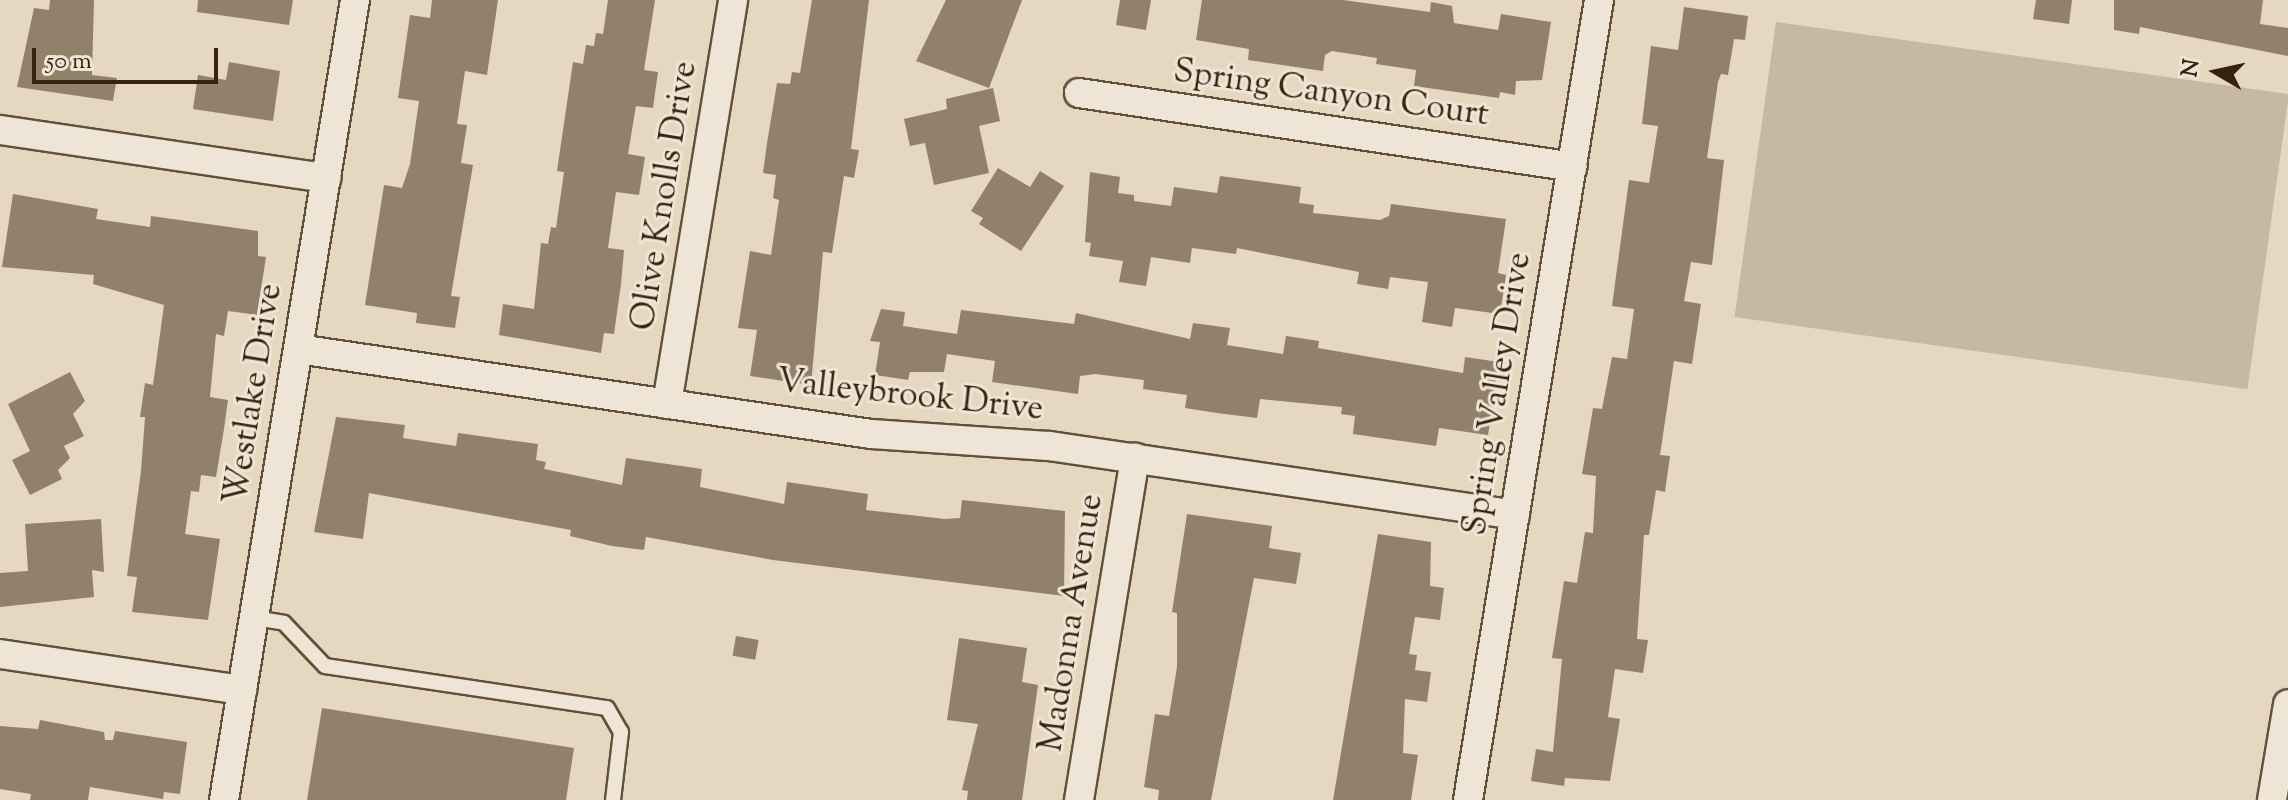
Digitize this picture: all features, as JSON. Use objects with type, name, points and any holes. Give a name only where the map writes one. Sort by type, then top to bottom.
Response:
[{"type":"street","name":"Westlake Drive","points":[[224,800],[355,0]]},
{"type":"street","name":"Olive Knolls Drive","points":[[667,404],[733,0]]},
{"type":"street","name":"Spring Valley Drive","points":[[1468,800],[1599,0]]},
{"type":"street","name":"Spring Canyon Court","points":[[1079,93],[1572,167]]},
{"type":"street","points":[[0,130],[326,178]]},
{"type":"street","name":"Valleybrook Drive","points":[[298,349],[871,434],[1135,458],[1515,515]]},
{"type":"street","name":"Madonna Avenue","points":[[1079,800],[1135,458]]},
{"type":"street","points":[[0,654],[242,690]]},
{"type":"street","points":[[2272,800],[2288,704]]},
{"type":"lane","points":[[254,618],[284,623],[325,666],[607,708],[621,732],[613,800]]},
{"type":"shaded area","points":[[1776,22],[2288,94],[2247,389],[1735,317]]},
{"type":"building","points":[[50,0],[94,0],[92,75],[117,78],[113,101],[17,87],[34,8],[49,10]]},
{"type":"building","points":[[198,0],[293,0],[289,25],[197,12]]},
{"type":"building","points":[[432,0],[498,0],[487,75],[465,71],[457,124],[467,125],[461,163],[473,165],[451,296],[460,297],[455,328],[416,323],[417,313],[365,305],[384,185],[402,188],[410,164],[419,101],[398,98],[410,15],[430,18]]},
{"type":"building","points":[[608,0],[655,0],[644,70],[658,72],[653,108],[636,106],[628,154],[645,157],[639,195],[616,192],[608,248],[624,250],[621,284],[614,334],[604,333],[601,353],[499,335],[503,304],[534,309],[541,243],[548,244],[551,227],[556,228],[564,172],[557,171],[573,62],[583,64],[586,45],[594,46],[596,33],[603,34]]},
{"type":"building","points":[[812,0],[869,0],[851,149],[859,150],[854,178],[844,176],[832,253],[823,252],[811,385],[750,376],[757,330],[738,328],[750,251],[771,255],[779,200],[773,198],[776,175],[763,173],[767,143],[777,83],[790,84],[792,72],[800,73]]},
{"type":"building","points":[[946,0],[1022,0],[989,88],[916,61]]},
{"type":"building","points":[[1120,0],[1151,0],[1146,30],[1116,25]]},
{"type":"building","points":[[1202,0],[1343,0],[1430,12],[1431,2],[1452,6],[1454,23],[1498,30],[1501,14],[1551,22],[1542,80],[1516,81],[1515,95],[1500,92],[1499,98],[1414,86],[1416,70],[1376,64],[1377,58],[1332,51],[1325,55],[1323,71],[1248,60],[1249,49],[1196,40]]},
{"type":"building","points":[[2036,0],[2072,0],[2069,24],[2033,19]]},
{"type":"building","points":[[2114,0],[2263,0],[2260,24],[2288,28],[2288,56],[2140,27],[2139,34],[2114,30]]},
{"type":"building","points":[[1684,7],[1748,16],[1745,40],[1734,39],[1728,75],[1721,74],[1718,82],[1707,158],[1724,160],[1712,265],[1691,262],[1684,301],[1701,304],[1692,364],[1674,361],[1660,455],[1670,456],[1665,492],[1656,490],[1649,535],[1644,535],[1637,639],[1648,640],[1643,673],[1615,669],[1608,717],[1620,719],[1610,781],[1565,778],[1564,786],[1531,781],[1536,749],[1553,752],[1562,659],[1552,658],[1564,581],[1577,583],[1585,532],[1593,533],[1596,476],[1582,474],[1593,408],[1602,409],[1612,357],[1627,359],[1634,309],[1612,306],[1629,180],[1649,183],[1658,126],[1642,124],[1651,46],[1678,50]]},
{"type":"building","points":[[229,62],[280,71],[273,121],[193,109],[198,75],[226,80]]},
{"type":"building","points":[[993,88],[1000,121],[979,126],[989,173],[934,185],[925,143],[910,146],[904,119],[947,109],[946,99]]},
{"type":"building","points":[[998,168],[1030,187],[1040,171],[1064,186],[1021,251],[979,224],[983,218],[971,211]]},
{"type":"building","points":[[1090,172],[1120,177],[1118,193],[1134,195],[1134,201],[1171,206],[1174,187],[1217,193],[1220,176],[1301,187],[1299,203],[1314,205],[1313,213],[1380,220],[1389,216],[1391,204],[1506,219],[1498,273],[1506,275],[1500,314],[1455,308],[1452,327],[1422,322],[1428,282],[1390,277],[1388,289],[1357,284],[1359,272],[1237,248],[1236,254],[1192,248],[1190,263],[1151,257],[1146,286],[1119,282],[1123,261],[1089,256],[1091,243],[1085,242]]},
{"type":"building","points":[[13,194],[98,209],[96,219],[150,227],[151,216],[258,231],[258,256],[266,257],[257,315],[228,311],[224,336],[216,334],[210,397],[228,400],[224,429],[216,477],[201,475],[199,492],[191,491],[185,534],[220,539],[208,620],[132,612],[137,577],[127,576],[141,471],[145,417],[140,417],[145,383],[153,385],[164,305],[93,284],[94,275],[2,267]]},
{"type":"building","points":[[881,309],[905,312],[903,326],[957,334],[961,310],[1074,324],[1076,313],[1190,339],[1193,323],[1230,328],[1227,345],[1283,354],[1286,336],[1319,341],[1318,348],[1463,373],[1465,357],[1499,362],[1488,435],[1439,428],[1436,446],[1353,434],[1355,416],[1341,414],[1342,407],[1260,399],[1257,418],[1217,413],[1185,408],[1187,395],[1143,389],[1144,380],[1095,374],[1080,376],[1078,394],[992,382],[995,361],[947,354],[944,372],[910,372],[908,380],[875,375],[880,342],[870,341]]},
{"type":"building","points":[[70,372],[85,401],[73,414],[84,436],[64,446],[70,458],[58,470],[62,479],[30,495],[12,460],[30,451],[8,404]]},
{"type":"building","points":[[336,417],[405,425],[403,438],[456,446],[458,433],[538,444],[536,460],[546,462],[544,469],[622,485],[626,458],[702,469],[700,487],[784,504],[787,482],[868,494],[866,510],[945,519],[960,518],[962,500],[1065,511],[1064,596],[773,560],[646,537],[644,550],[612,546],[570,536],[571,530],[369,493],[363,539],[314,532]]},
{"type":"building","points":[[1187,514],[1272,526],[1269,548],[1301,553],[1296,584],[1254,578],[1211,800],[1158,800],[1159,790],[1144,787],[1155,714],[1169,716],[1177,667],[1177,613],[1172,612]]},
{"type":"building","points":[[101,519],[104,572],[92,570],[94,597],[0,607],[0,573],[28,571],[25,524]]},
{"type":"building","points":[[1378,534],[1431,542],[1430,586],[1444,588],[1440,620],[1415,617],[1409,654],[1417,655],[1415,670],[1431,672],[1427,702],[1405,699],[1403,753],[1418,755],[1411,800],[1333,800]]},
{"type":"building","points":[[736,636],[759,640],[755,660],[733,656]]},
{"type":"building","points":[[959,638],[1027,648],[1022,682],[1038,685],[1022,800],[967,800],[968,791],[962,790],[978,724],[947,720]]},
{"type":"building","points":[[322,708],[574,748],[566,800],[307,800]]},
{"type":"building","points":[[40,720],[104,732],[105,740],[113,740],[115,731],[187,742],[180,794],[164,792],[163,799],[90,787],[88,800],[30,800],[31,794],[0,789],[0,726],[38,729]]}]
